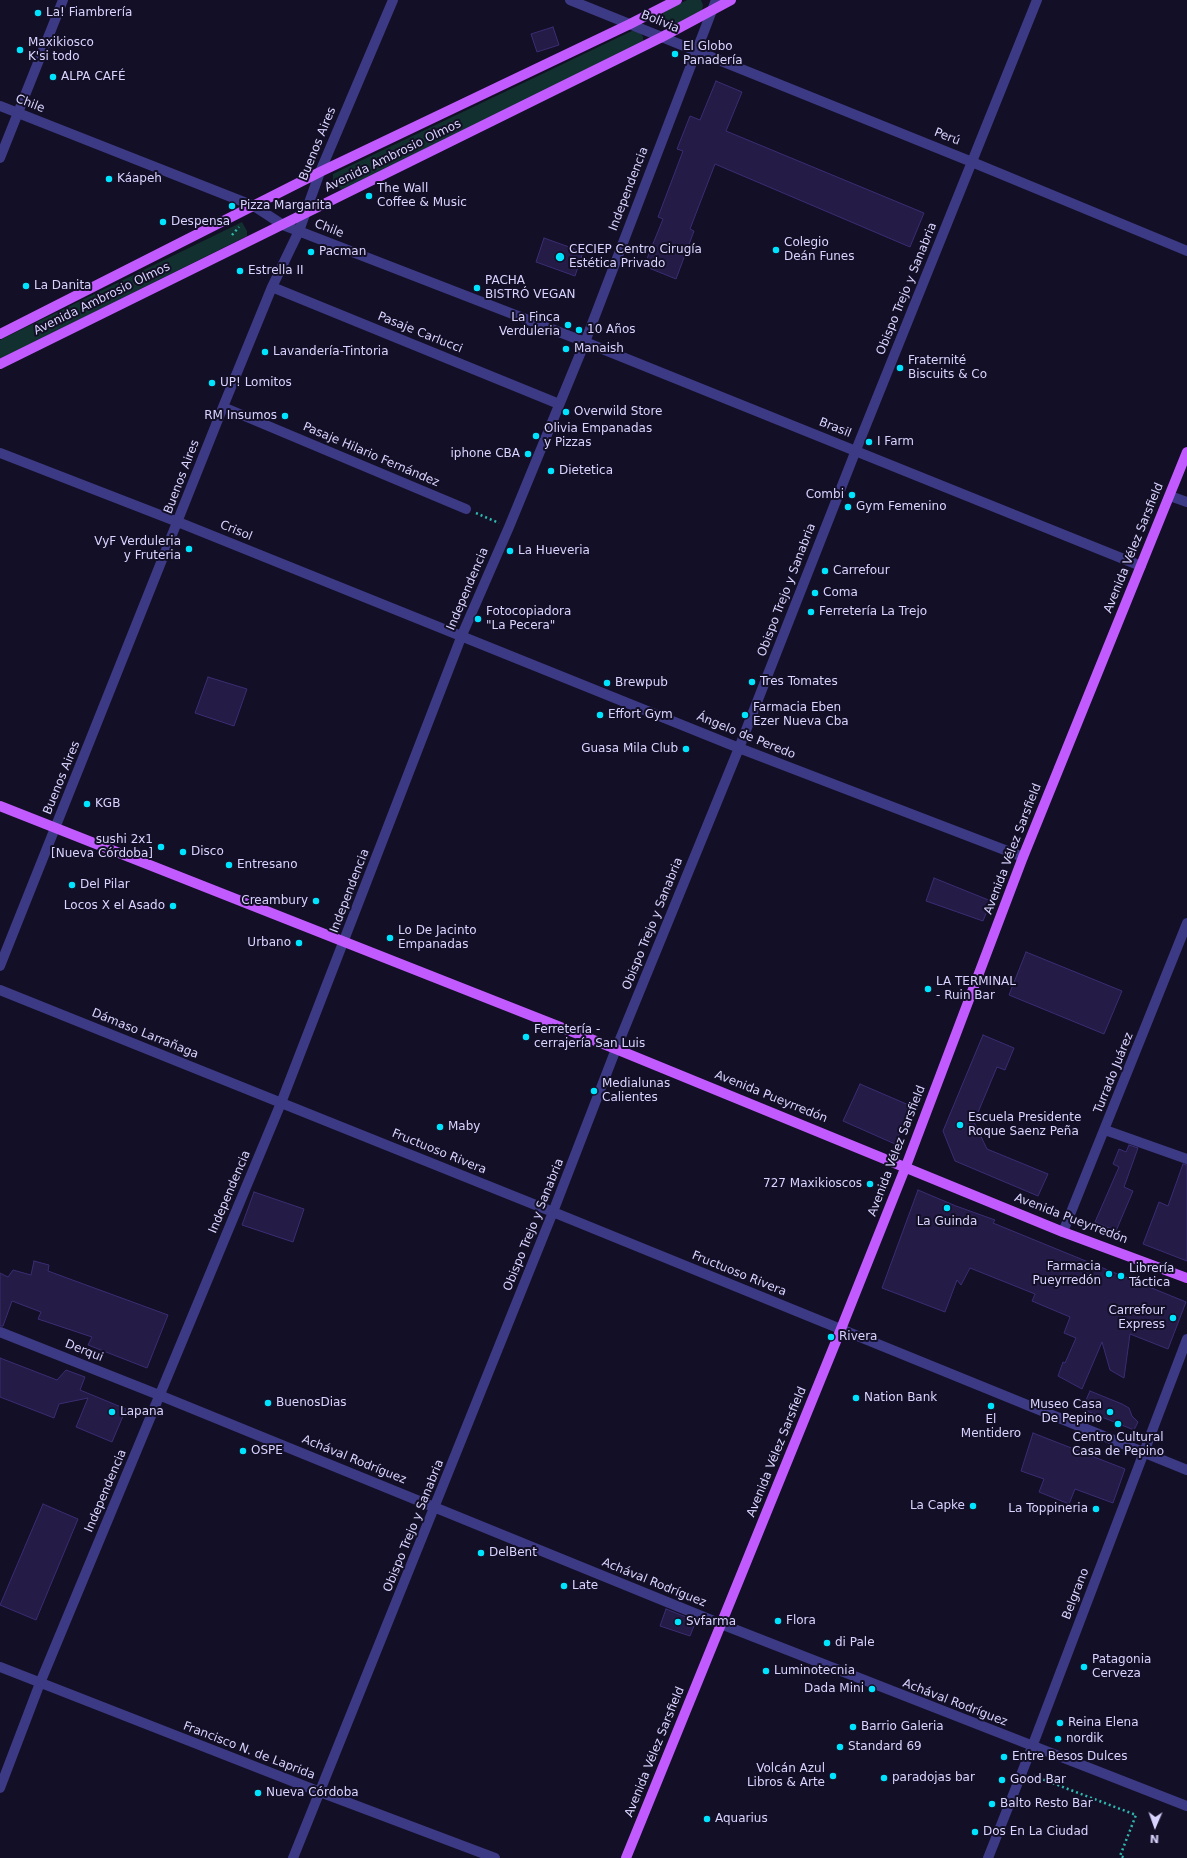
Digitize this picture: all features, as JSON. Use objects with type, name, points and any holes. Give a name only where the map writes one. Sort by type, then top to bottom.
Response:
[{"type":"main road","name":"Avenida Ambrosio Olmos","points":[[0,334],[320,172],[630,24],[677,0]]},
{"type":"main road","name":"Avenida Ambrosio Olmos","points":[[0,364],[662,37],[714,4],[731,0]]},
{"type":"main road","name":"Avenida Vélez Sarsfield","points":[[626,1858],[841,1329],[906,1166],[1023,857],[1187,452]]},
{"type":"main road","name":"Avenida Pueyrredón","points":[[0,806],[344,943],[616,1049],[906,1166],[1064,1232],[1187,1278]]},
{"type":"street","points":[[0,158],[63,0]]},
{"type":"street","name":"Buenos Aires","points":[[0,966],[223,407],[272,287],[299,231],[320,172],[393,0]]},
{"type":"street","name":"Bolivia","points":[[570,0],[696,51]]},
{"type":"street","name":"Obispo Trejo y Sanabria","points":[[293,1858],[554,1212],[616,1049],[739,748],[856,450],[1037,0]]},
{"type":"street","name":"Independencia","points":[[0,1788],[40,1683],[281,1103],[462,636],[509,526],[584,342],[714,4]]},
{"type":"street","name":"Perú","points":[[696,51],[972,162],[1187,251]]},
{"type":"street","name":"Chile","points":[[0,106],[254,206],[283,225],[584,342]]},
{"type":"street","name":"Pasaje Carlucci","points":[[272,287],[559,404]]},
{"type":"street","name":"Brasil","points":[[584,342],[856,450],[1141,566]]},
{"type":"street","name":"Pasaje Hilario Fernández","points":[[223,407],[466,509]]},
{"type":"street","name":"Crisol","points":[[0,453],[178,522],[462,636]]},
{"type":"street","points":[[1170,496],[1187,502]]},
{"type":"street","name":"Ángelo de Peredo","points":[[462,636],[739,748],[1023,857]]},
{"type":"street","name":"Turrado Juárez","points":[[1064,1232],[1187,923]]},
{"type":"street","name":"Dámaso Larrañaga","points":[[0,990],[281,1103]]},
{"type":"street","name":"Fructuoso Rivera","points":[[281,1103],[554,1212],[1187,1470]]},
{"type":"street","points":[[1105,1130],[1187,1159]]},
{"type":"street","name":"Derqui","points":[[0,1332],[159,1395]]},
{"type":"street","name":"Belgrano","points":[[988,1858],[1032,1747],[1187,1339]]},
{"type":"street","name":"Achával Rodríguez","points":[[159,1395],[721,1624],[1032,1747],[1187,1806]]},
{"type":"street","name":"Francisco N. de Laprida","points":[[0,1666],[320,1792],[495,1858]]},
{"type":"path","points":[[466,509],[509,526]]},
{"type":"path","points":[[1022,1772],[1136,1815],[1120,1856],[1126,1858]]},
{"type":"green space","points":[[687,0],[701,0],[703,5],[702,11],[674,27],[667,24],[663,19],[663,12]]},
{"type":"green space","points":[[638,28],[643,37],[643,42],[343,190],[337,187],[333,181],[333,174]]},
{"type":"green space","points":[[242,222],[247,231],[247,236],[0,359],[0,340]]},
{"type":"building","points":[[553,27],[559,45],[537,52],[531,34]]},
{"type":"building","points":[[716,81],[742,92],[726,131],[924,213],[910,247],[715,164],[690,229],[694,231],[676,279],[644,266],[663,219],[658,217],[683,151],[677,149],[690,116],[700,120]]},
{"type":"building","name":"CECIEP Centro Cirugía Estética Privado","points":[[544,238],[583,252],[575,276],[536,262]]},
{"type":"building","points":[[208,677],[247,689],[234,726],[195,713]]},
{"type":"building","points":[[934,878],[991,901],[983,921],[926,901]]},
{"type":"building","points":[[1026,952],[1122,991],[1104,1034],[1009,995]]},
{"type":"building","points":[[983,1035],[1014,1048],[1005,1070],[997,1067],[974,1122],[987,1149],[1048,1174],[1038,1196],[955,1161],[943,1131]]},
{"type":"building","points":[[860,1084],[911,1106],[895,1144],[843,1121]]},
{"type":"building","points":[[1129,1145],[1138,1148],[1124,1187],[1133,1191],[1116,1231],[1095,1222],[1119,1167],[1113,1164],[1119,1149],[1126,1152]]},
{"type":"building","points":[[1183,1164],[1187,1165],[1187,1261],[1143,1244],[1159,1202],[1168,1206]]},
{"type":"building","points":[[918,1190],[995,1220],[993,1223],[1186,1302],[1168,1349],[1130,1334],[1124,1378],[1110,1370],[1102,1342],[1082,1389],[1058,1376],[1063,1362],[1065,1363],[1076,1338],[1064,1333],[1070,1317],[1032,1301],[1035,1294],[970,1268],[961,1285],[957,1280],[945,1312],[882,1288]]},
{"type":"building","points":[[254,1192],[304,1209],[293,1242],[242,1225]]},
{"type":"building","points":[[34,1261],[49,1265],[48,1271],[168,1315],[147,1368],[88,1345],[92,1337],[38,1319],[41,1312],[12,1301],[3,1326],[0,1326],[0,1273],[8,1277],[13,1270],[31,1275]]},
{"type":"building","points":[[0,1358],[57,1380],[66,1370],[85,1377],[80,1390],[126,1409],[112,1442],[76,1427],[88,1398],[59,1404],[54,1418],[0,1397]]},
{"type":"building","name":"Museo Casa De Pepino","points":[[1090,1391],[1129,1408],[1132,1416],[1138,1422],[1134,1430],[1082,1409]]},
{"type":"building","points":[[1033,1433],[1125,1469],[1113,1503],[1075,1489],[1069,1504],[1039,1492],[1044,1479],[1021,1471]]},
{"type":"building","points":[[43,1504],[78,1519],[36,1620],[0,1605]]},
{"type":"building","name":"Svfarma","points":[[666,1609],[696,1621],[690,1636],[660,1626]]},
{"type":"place","name":"La! Fiambrería","points":[[38,13]]},
{"type":"place","name":"Maxikiosco K'si todo","points":[[20,50]]},
{"type":"place","name":"El Globo Panadería","points":[[675,54]]},
{"type":"place","name":"ALPA CAFÉ","points":[[53,77]]},
{"type":"place","name":"Káapeh","points":[[109,179]]},
{"type":"place","name":"The Wall Coffee & Music","points":[[369,196]]},
{"type":"place","name":"Pizza Margarita","points":[[232,206]]},
{"type":"place","name":"Despensa","points":[[163,222]]},
{"type":"place","name":"Colegio Deán Funes","points":[[776,250]]},
{"type":"place","name":"Pacman","points":[[311,252]]},
{"type":"place","name":"CECIEP Centro Cirugía Estética Privado","points":[[560,257]]},
{"type":"place","name":"Estrella II","points":[[240,271]]},
{"type":"place","name":"La Danita","points":[[26,286]]},
{"type":"place","name":"PACHA BISTRÓ VEGAN","points":[[477,288]]},
{"type":"place","name":"La Finca Verduleria","points":[[568,325]]},
{"type":"place","name":"10 Años","points":[[579,330]]},
{"type":"place","name":"Manaish","points":[[566,349]]},
{"type":"place","name":"Lavandería-Tintoria","points":[[265,352]]},
{"type":"place","name":"Fraternité Biscuits & Co","points":[[900,368]]},
{"type":"place","name":"UP! Lomitos","points":[[212,383]]},
{"type":"place","name":"Overwild Store","points":[[566,412]]},
{"type":"place","name":"RM Insumos","points":[[285,416]]},
{"type":"place","name":"Olivia Empanadas y Pizzas","points":[[536,436]]},
{"type":"place","name":"I Farm","points":[[869,442]]},
{"type":"place","name":"iphone CBA","points":[[528,454]]},
{"type":"place","name":"Dietetica","points":[[551,471]]},
{"type":"place","name":"Combi","points":[[852,495]]},
{"type":"place","name":"Gym Femenino","points":[[848,507]]},
{"type":"place","name":"VyF Verduleria y Fruteria","points":[[189,549]]},
{"type":"place","name":"La Hueveria","points":[[510,551]]},
{"type":"place","name":"Carrefour","points":[[825,571]]},
{"type":"place","name":"Coma","points":[[815,593]]},
{"type":"place","name":"Ferretería La Trejo","points":[[811,612]]},
{"type":"place","name":"Fotocopiadora \"La Pecera\"","points":[[478,619]]},
{"type":"place","name":"Tres Tomates","points":[[752,682]]},
{"type":"place","name":"Brewpub","points":[[607,683]]},
{"type":"place","name":"Effort Gym","points":[[600,715]]},
{"type":"place","name":"Farmacia Eben Ezer Nueva Cba","points":[[745,715]]},
{"type":"place","name":"Guasa Mila Club","points":[[686,749]]},
{"type":"place","name":"KGB","points":[[87,804]]},
{"type":"place","name":"sushi 2x1 [Nueva Córdoba]","points":[[161,847]]},
{"type":"place","name":"Disco","points":[[183,852]]},
{"type":"place","name":"Entresano","points":[[229,865]]},
{"type":"place","name":"Del Pilar","points":[[72,885]]},
{"type":"place","name":"Creambury","points":[[316,901]]},
{"type":"place","name":"Locos X el Asado","points":[[173,906]]},
{"type":"place","name":"Lo De Jacinto Empanadas","points":[[390,938]]},
{"type":"place","name":"Urbano","points":[[299,943]]},
{"type":"place","name":"LA TERMINAL - Ruin Bar","points":[[928,989]]},
{"type":"place","name":"Ferretería - cerrajería San Luis","points":[[526,1037]]},
{"type":"place","name":"Medialunas Calientes","points":[[594,1091]]},
{"type":"place","name":"Escuela Presidente Roque Saenz Peña","points":[[960,1125]]},
{"type":"place","name":"Maby","points":[[440,1127]]},
{"type":"place","name":"727 Maxikioscos","points":[[870,1184]]},
{"type":"place","name":"La Guinda","points":[[947,1208]]},
{"type":"place","name":"Farmacia Pueyrredón","points":[[1109,1274]]},
{"type":"place","name":"Librería Táctica","points":[[1121,1276]]},
{"type":"place","name":"Carrefour Express","points":[[1173,1318]]},
{"type":"place","name":"Rivera","points":[[831,1337]]},
{"type":"place","name":"Nation Bank","points":[[856,1398]]},
{"type":"place","name":"BuenosDias","points":[[268,1403]]},
{"type":"place","name":"El Mentidero","points":[[991,1406]]},
{"type":"place","name":"Lapana","points":[[112,1412]]},
{"type":"place","name":"Museo Casa De Pepino","points":[[1110,1412]]},
{"type":"place","name":"Centro Cultural Casa de Pepino","points":[[1118,1424]]},
{"type":"place","name":"OSPE","points":[[243,1451]]},
{"type":"place","name":"La Capke","points":[[973,1506]]},
{"type":"place","name":"La Toppineria","points":[[1096,1509]]},
{"type":"place","name":"DelBent","points":[[481,1553]]},
{"type":"place","name":"Late","points":[[564,1586]]},
{"type":"place","name":"Flora","points":[[778,1621]]},
{"type":"place","name":"Svfarma","points":[[678,1622]]},
{"type":"place","name":"di Pale","points":[[827,1643]]},
{"type":"place","name":"Patagonia Cerveza","points":[[1084,1667]]},
{"type":"place","name":"Luminotecnia","points":[[766,1671]]},
{"type":"place","name":"Dada Mini","points":[[872,1689]]},
{"type":"place","name":"Reina Elena","points":[[1060,1723]]},
{"type":"place","name":"Barrio Galeria","points":[[853,1727]]},
{"type":"place","name":"nordik","points":[[1058,1739]]},
{"type":"place","name":"Standard 69","points":[[840,1747]]},
{"type":"place","name":"Entre Besos Dulces","points":[[1004,1757]]},
{"type":"place","name":"Volcán Azul Libros & Arte","points":[[833,1776]]},
{"type":"place","name":"paradojas bar","points":[[884,1778]]},
{"type":"place","name":"Good Bar","points":[[1002,1780]]},
{"type":"place","name":"Nueva Córdoba","points":[[258,1793]]},
{"type":"place","name":"Balto Resto Bar","points":[[992,1804]]},
{"type":"place","name":"Aquarius","points":[[707,1819]]},
{"type":"place","name":"Dos En La Ciudad","points":[[975,1832]]}]
